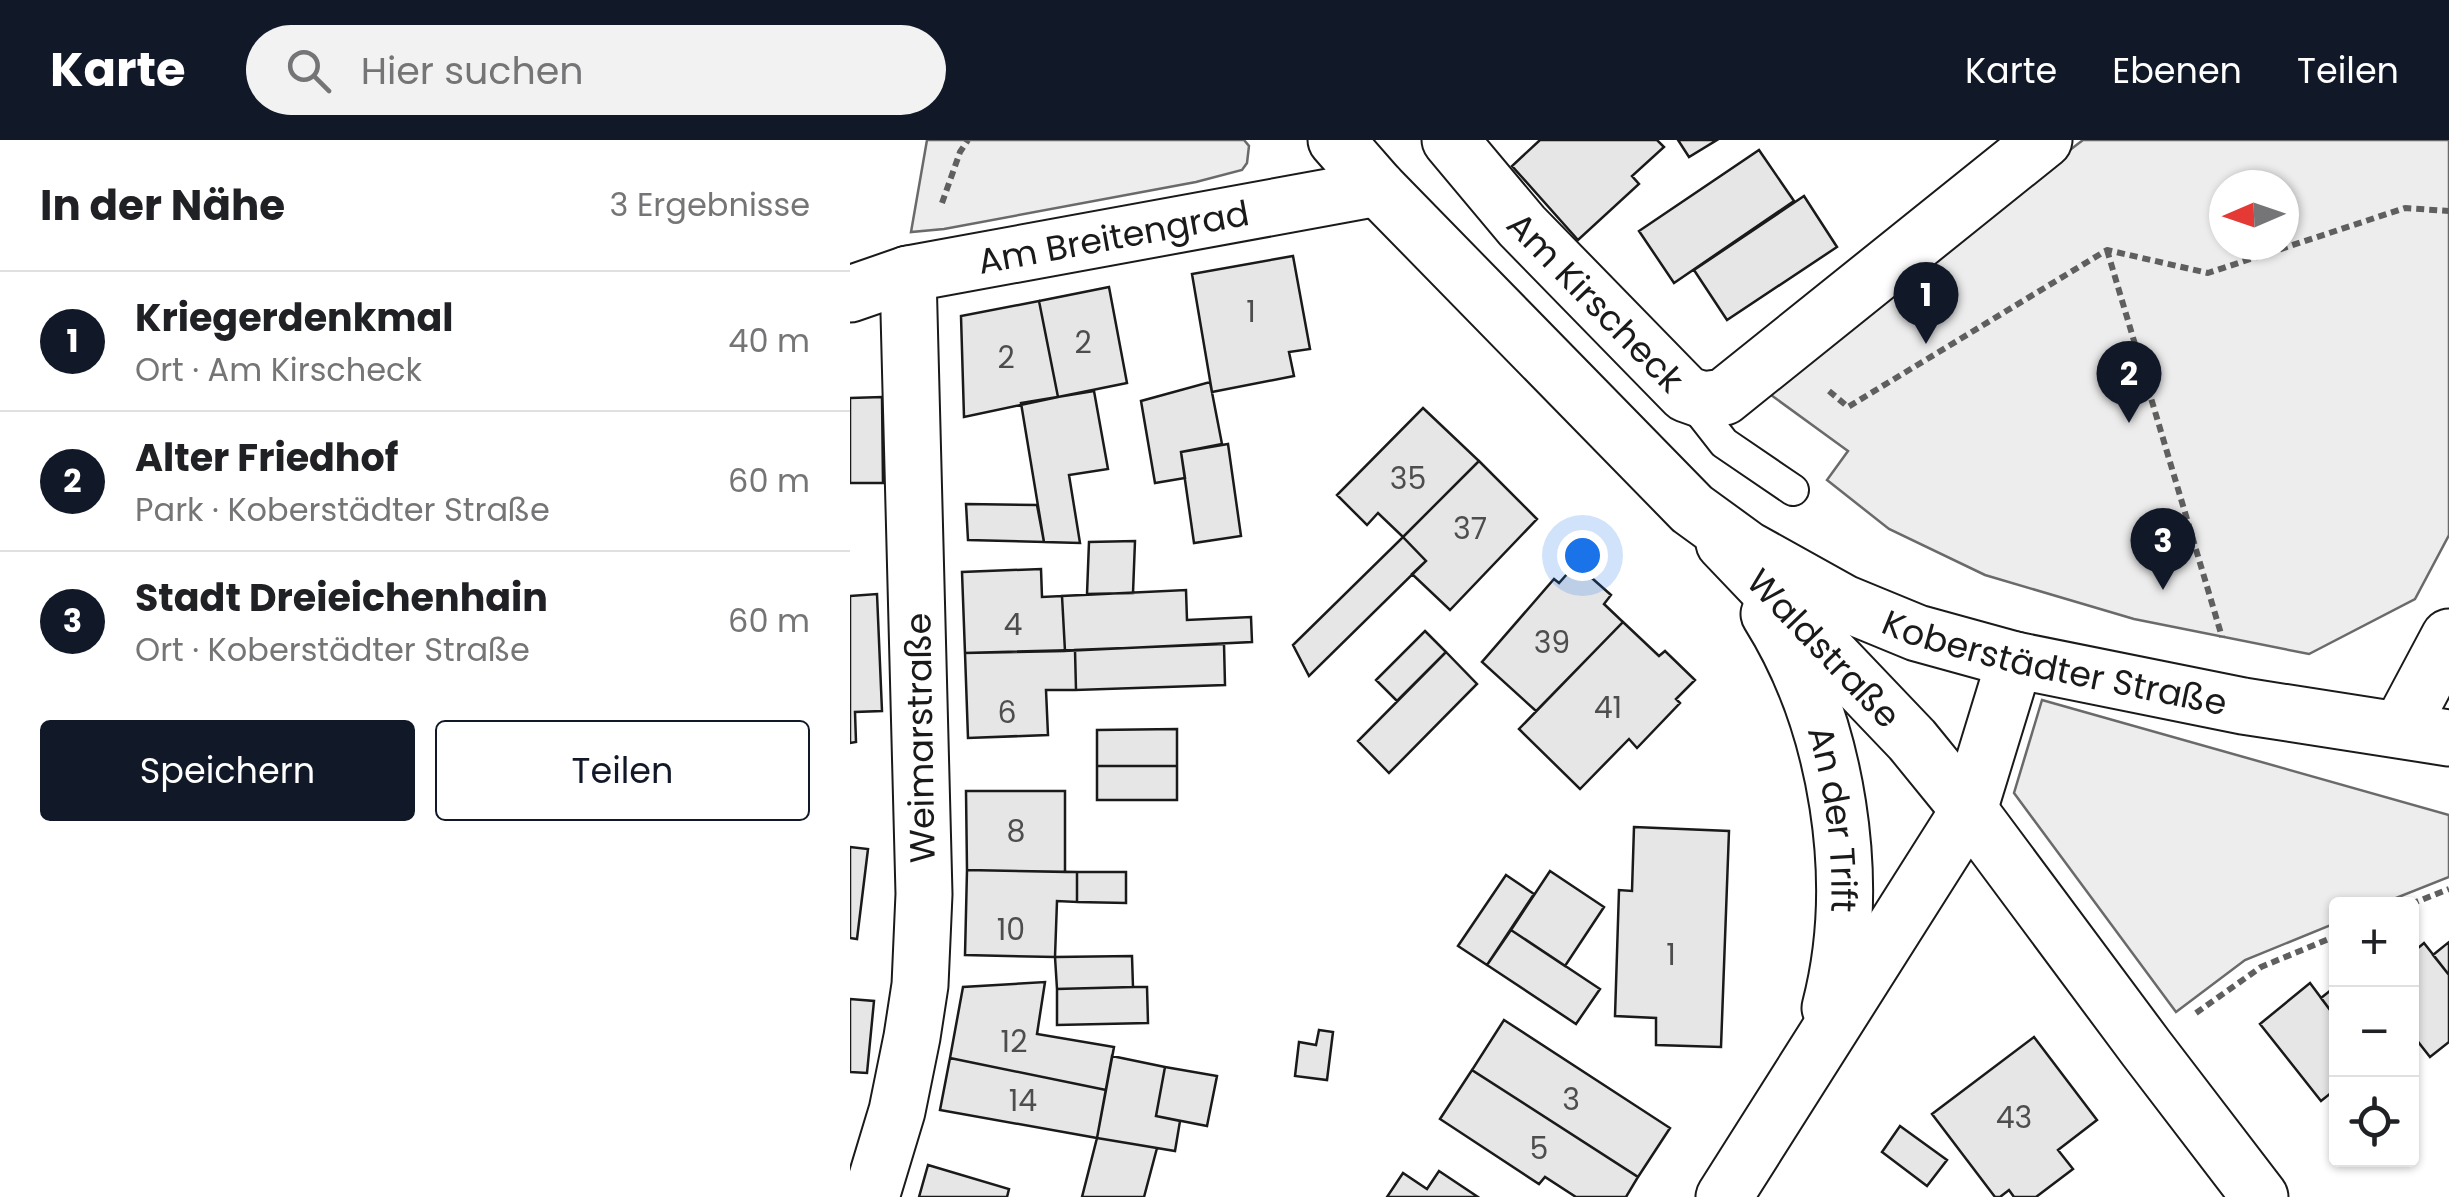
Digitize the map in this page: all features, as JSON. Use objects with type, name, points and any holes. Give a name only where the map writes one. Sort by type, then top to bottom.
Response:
[{"type":"street","name":"Waldstraße","points":[[1336,140],[1912,740],[2260,1197]]},
{"type":"street","name":"Am Kirscheck","points":[[1450,140],[1522,226],[1686,394],[1703,400],[1724,398],[2044,140]]},
{"type":"street","name":"Am Breitengrad","points":[[850,294],[908,274],[1378,188]]},
{"type":"street","name":"Weimarstraße","points":[[871,1197],[897,1111],[920,984],[924,894],[908,274]]},
{"type":"street","name":"Koberstädter Straße","points":[[1692,509],[1747,549],[1844,603],[1917,633],[2015,660],[2243,706],[2424,733]]},
{"type":"street","name":"An der Trift","points":[[1692,509],[1750,584],[1788,644],[1829,765],[1838,806],[1844,899],[1842,949],[1820,1044]]},
{"type":"street","points":[[2424,733],[2449,637]]},
{"type":"street","name":"An der Trift","points":[[1724,1197],[1969,810],[2015,660]]},
{"type":"lane","points":[[1686,394],[1724,443],[1793,490]]},
{"type":"path","points":[[1821,384],[1848,408],[2107,250],[2208,274],[2405,208],[2449,211]]},
{"type":"path","points":[[2107,250],[2243,706]]},
{"type":"path","points":[[2419,901],[2449,888]]},
{"type":"path","points":[[2146,1048],[2261,967],[2329,939]]},
{"type":"shaded area","points":[[927,140],[1244,140],[1249,146],[1242,170],[1196,182],[911,232]]},
{"type":"shaded area","points":[[2083,140],[2449,140],[2449,535],[2415,599],[2309,654],[2134,619],[1985,575],[1889,529],[1827,480],[1848,451],[1771,395],[1794,360]]},
{"type":"shaded area","points":[[2042,700],[2449,815],[2449,877],[2399,897],[2329,897],[2329,926],[2245,960],[2176,1012],[2014,793]]},
{"type":"building","points":[[1540,140],[1657,140],[1664,147],[1632,176],[1639,184],[1578,240],[1512,166]]},
{"type":"building","points":[[1678,140],[1717,140],[1689,157]]},
{"type":"building","points":[[1759,150],[1794,201],[1674,283],[1639,231]]},
{"type":"building","points":[[1804,196],[1837,247],[1727,320],[1694,270]]},
{"type":"building","points":[[1293,256],[1310,349],[1289,352],[1294,376],[1212,392],[1192,274]]},
{"type":"building","points":[[1109,287],[1127,383],[1058,397],[1039,301]]},
{"type":"building","points":[[1039,301],[1058,397],[964,417],[961,316]]},
{"type":"building","points":[[1210,382],[1222,444],[1181,452],[1185,478],[1155,483],[1141,401]]},
{"type":"building","points":[[1094,391],[1108,469],[1069,475],[1080,543],[1044,542],[1021,403]]},
{"type":"building","points":[[882,397],[883,483],[850,483],[850,398]]},
{"type":"building","points":[[1423,408],[1479,461],[1403,537],[1378,513],[1367,525],[1337,495]]},
{"type":"building","points":[[1228,444],[1241,536],[1194,543],[1181,452]]},
{"type":"building","points":[[1479,461],[1537,519],[1450,610],[1412,574],[1426,561],[1403,537]]},
{"type":"building","points":[[966,504],[1037,505],[1044,542],[968,540]]},
{"type":"building","points":[[1403,537],[1426,561],[1309,676],[1293,645]]},
{"type":"building","points":[[1135,541],[1133,593],[1087,594],[1089,542]]},
{"type":"building","points":[[1576,564],[1611,595],[1604,604],[1623,622],[1536,711],[1482,662],[1554,579],[1559,583]]},
{"type":"building","points":[[1041,569],[1042,597],[1062,596],[1065,651],[965,653],[962,572]]},
{"type":"building","points":[[1186,590],[1187,620],[1251,617],[1252,642],[1065,651],[1062,596]]},
{"type":"building","points":[[877,594],[882,711],[855,712],[856,742],[850,743],[850,596]]},
{"type":"building","points":[[1623,622],[1659,656],[1665,651],[1695,680],[1676,699],[1680,703],[1637,748],[1629,739],[1580,789],[1519,729]]},
{"type":"building","points":[[1425,631],[1446,652],[1397,701],[1376,680]]},
{"type":"building","points":[[1224,644],[1225,685],[1076,690],[1075,650]]},
{"type":"building","points":[[1075,650],[1076,690],[1046,690],[1048,735],[968,738],[965,653]]},
{"type":"building","points":[[1446,652],[1477,684],[1389,773],[1358,741]]},
{"type":"building","points":[[1177,729],[1177,766],[1097,766],[1097,730]]},
{"type":"building","points":[[1097,766],[1177,766],[1177,800],[1097,800]]},
{"type":"building","points":[[966,791],[1065,791],[1065,872],[967,870]]},
{"type":"building","points":[[1634,827],[1729,831],[1721,1047],[1656,1045],[1656,1018],[1615,1016],[1619,890],[1632,891]]},
{"type":"building","points":[[850,847],[868,849],[857,939],[850,938]]},
{"type":"building","points":[[967,870],[1077,872],[1077,902],[1057,901],[1055,957],[965,955]]},
{"type":"building","points":[[1550,871],[1604,907],[1565,966],[1511,930]]},
{"type":"building","points":[[1077,872],[1126,872],[1126,903],[1077,902]]},
{"type":"building","points":[[1506,875],[1534,894],[1487,965],[1458,946]]},
{"type":"building","points":[[1511,930],[1600,989],[1576,1024],[1487,965]]},
{"type":"building","points":[[2449,942],[2449,975],[2433,955]]},
{"type":"building","points":[[2424,943],[2449,975],[2449,1042],[2430,1057],[2419,1043],[2419,947]]},
{"type":"building","points":[[1132,956],[1133,987],[1057,989],[1055,957]]},
{"type":"building","points":[[1045,982],[1037,1034],[1114,1047],[1106,1090],[950,1058],[963,987]]},
{"type":"building","points":[[2310,983],[2329,1009],[2329,1095],[2321,1101],[2260,1024]]},
{"type":"building","points":[[1147,987],[1148,1023],[1057,1025],[1057,989]]},
{"type":"building","points":[[2329,992],[2329,1009],[2321,998]]},
{"type":"building","points":[[850,999],[874,1001],[867,1073],[850,1072]]},
{"type":"building","points":[[1504,1020],[1670,1128],[1638,1177],[1472,1070]]},
{"type":"building","points":[[1319,1030],[1333,1032],[1327,1080],[1295,1076],[1299,1042],[1316,1045]]},
{"type":"building","points":[[2034,1037],[2097,1120],[2058,1150],[2073,1169],[2036,1197],[2014,1197],[2009,1190],[1995,1197],[1932,1114]]},
{"type":"building","points":[[1112,1056],[1165,1067],[1156,1116],[1180,1121],[1175,1151],[1097,1138]]},
{"type":"building","points":[[950,1058],[1106,1090],[1097,1138],[940,1110]]},
{"type":"building","points":[[1165,1067],[1217,1076],[1207,1126],[1156,1116]]},
{"type":"building","points":[[1472,1070],[1638,1177],[1626,1197],[1576,1197],[1545,1177],[1539,1184],[1440,1119]]},
{"type":"building","points":[[1900,1126],[1947,1160],[1927,1186],[1882,1152]]},
{"type":"building","points":[[1097,1138],[1157,1148],[1144,1197],[1082,1197]]},
{"type":"building","points":[[928,1165],[1009,1189],[1007,1197],[919,1197]]},
{"type":"building","points":[[1439,1171],[1478,1197],[1387,1197],[1403,1173],[1427,1189]]},
{"type":"place","name":"Kriegerdenkmal","points":[[1926,344]]},
{"type":"place","name":"Alter Friedhof","points":[[2129,423]]},
{"type":"place","name":"Stadt Dreieichenhain","points":[[2163,590]]}]
